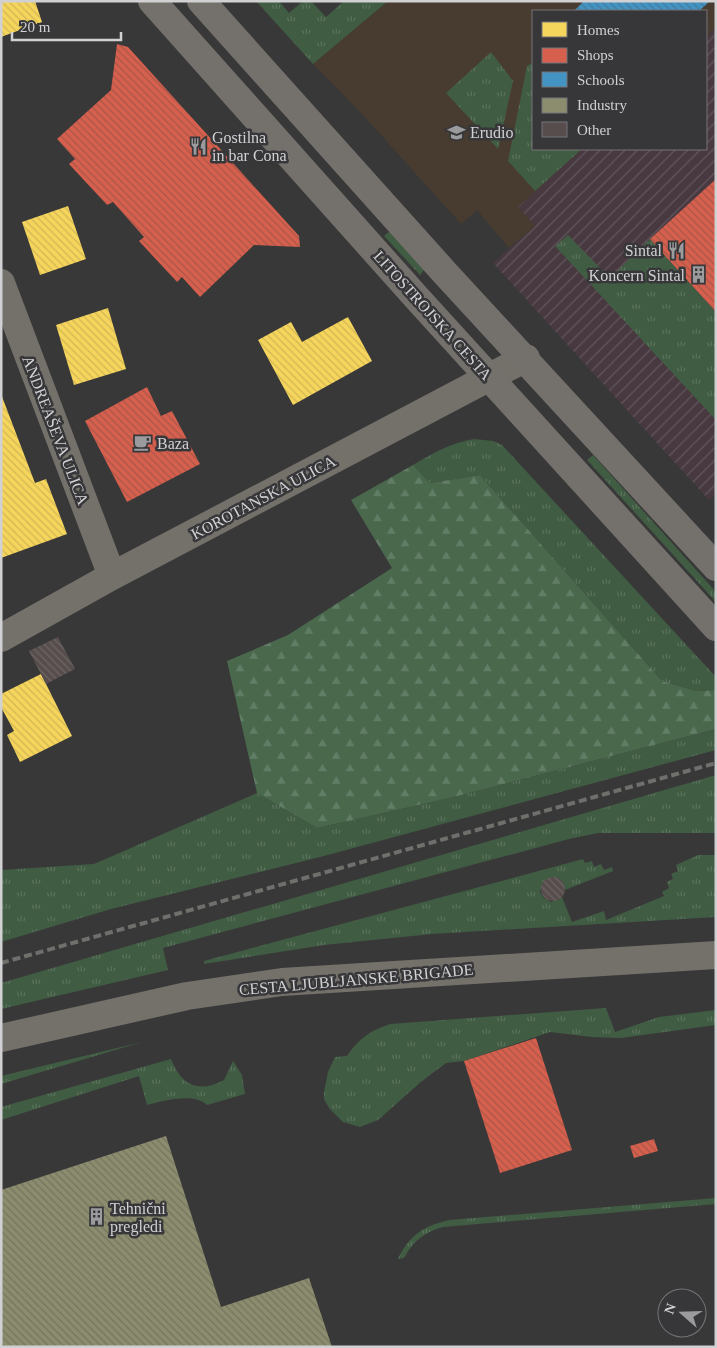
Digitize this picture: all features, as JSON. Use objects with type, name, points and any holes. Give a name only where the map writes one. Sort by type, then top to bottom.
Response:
[{"type":"main road","name":"LITOSTROJSKA CESTA","points":[[152,1],[716,627]]},
{"type":"main road","points":[[201,1],[444,272],[526,358],[716,567]]},
{"type":"main road","points":[[556,451],[585,425]]},
{"type":"street","name":"ANDREAŠEVA ULICA","points":[[1,283],[112,576]]},
{"type":"street","name":"KOROTANSKA ULICA","points":[[1,638],[112,576],[526,358]]},
{"type":"street","name":"CESTA LJUBLJANSKE BRIGADE","points":[[1,1038],[187,996],[282,982],[716,955]]},
{"type":"shaded area","name":"Erudio","points":[[388,1],[716,1],[716,28],[707,36],[707,10],[532,10],[532,150],[581,150],[518,207],[535,226],[509,248],[477,210],[461,224],[363,115],[313,64]]},
{"type":"shaded area","points":[[716,28],[716,494],[709,500],[493,263],[535,226],[517,207],[581,150],[707,150],[707,36]]},
{"type":"green space","points":[[256,1],[279,1],[289,13],[303,1],[311,1],[326,17],[344,1],[388,1],[313,64]]},
{"type":"green space","points":[[491,52],[513,81],[498,149],[446,93]]},
{"type":"green space","points":[[532,63],[532,150],[581,150],[535,191],[508,161],[527,66]]},
{"type":"green space","points":[[390,231],[424,270],[420,275],[384,236]]},
{"type":"green space","points":[[568,235],[610,278],[650,239],[716,312],[716,420],[555,246]]},
{"type":"green space","points":[[474,439],[493,441],[502,445],[716,677],[716,690],[696,691],[662,681],[480,475],[430,483],[413,465],[442,449]]},
{"type":"green space","points":[[593,455],[716,592],[716,602],[587,460]]},
{"type":"green space","points":[[413,465],[430,483],[480,475],[662,681],[696,691],[716,690],[716,729],[450,798],[317,828],[257,793],[227,661],[288,635],[392,568],[351,500]]},
{"type":"green space","points":[[716,729],[716,750],[324,856],[111,909],[1,942],[1,870],[94,864],[257,793],[317,828],[450,798]]},
{"type":"green space","points":[[716,775],[716,833],[598,833],[569,839],[163,948],[168,970],[1,1009],[1,983]]},
{"type":"green space","points":[[698,855],[716,855],[716,917],[432,934],[324,945],[204,964],[204,961],[583,859],[585,863],[592,861],[594,867],[601,864],[604,870],[612,867],[613,871],[565,890],[559,879],[550,878],[543,882],[540,892],[544,898],[551,902],[562,897],[572,922],[604,911],[606,920],[664,896],[662,892],[669,888],[667,882],[673,879],[671,874],[678,871],[676,865]]},
{"type":"green space","points":[[606,1008],[615,1032],[659,1017],[716,1010],[716,1025],[621,1038],[550,1032],[464,1061],[446,1063],[422,1081],[378,1120],[360,1127],[343,1122],[329,1108],[324,1099],[328,1072],[335,1057],[347,1056],[366,1036],[390,1024]]},
{"type":"green space","points":[[142,1042],[1,1084],[1,1076]]},
{"type":"green space","points":[[171,1059],[185,1081],[198,1086],[215,1084],[224,1080],[233,1061],[242,1075],[245,1094],[207,1105],[201,1101],[186,1098],[147,1105],[139,1076],[1,1120],[1,1107]]},
{"type":"green space","points":[[716,1198],[716,1204],[443,1227],[420,1238],[404,1258],[398,1259],[407,1244],[418,1233],[432,1225],[449,1220]]},
{"type":"building: Homes","points":[[1,1],[35,1],[42,22],[1,37]]},
{"type":"building: Homes","points":[[68,206],[86,259],[40,275],[22,222]]},
{"type":"building: Homes","points":[[108,308],[126,369],[74,385],[56,325]]},
{"type":"building: Homes","points":[[348,317],[372,361],[293,405],[258,340],[291,322],[302,342]]},
{"type":"building: Homes","points":[[1,394],[35,483],[46,479],[67,534],[1,558]]},
{"type":"building: Homes","points":[[41,674],[72,736],[20,762],[7,735],[14,731],[1,707],[1,694]]},
{"type":"building: Shops","points":[[117,44],[128,47],[299,236],[300,247],[254,245],[200,297],[182,277],[177,282],[139,241],[144,237],[113,202],[107,205],[69,164],[75,159],[57,139],[111,90]]},
{"type":"building: Shops","name":"Koncern Sintal","points":[[716,179],[716,312],[650,239]]},
{"type":"building: Shops","name":"Baza","points":[[147,387],[161,416],[172,411],[200,464],[127,502],[85,421]]},
{"type":"building: Shops","points":[[536,1038],[572,1150],[500,1173],[464,1061]]},
{"type":"building: Shops","points":[[654,1139],[658,1151],[634,1158],[630,1146]]},
{"type":"building: Schools","points":[[584,1],[710,1],[700,10],[575,10]]},
{"type":"building: Industry","name":"Tehnični pregledi","points":[[166,1136],[221,1307],[309,1278],[332,1347],[1,1347],[1,1190]]},
{"type":"building: Other","points":[[58,637],[75,669],[46,684],[29,651]]},
{"type":"building: Other","points":[[553,877],[562,880],[565,889],[562,898],[553,901],[544,898],[541,889],[544,880]]},
{"type":"railway","points":[[1,963],[716,763]]},
{"type":"place","name":"Erudio","points":[[456,132]]},
{"type":"place","name":"Gostilna in bar Cona","points":[[198,146]]},
{"type":"place","name":"Sintal","points":[[676,250]]},
{"type":"place","name":"Koncern Sintal","points":[[699,275]]},
{"type":"place","name":"Baza","points":[[143,443]]},
{"type":"place","name":"Tehnični pregledi","points":[[96,1217]]}]
